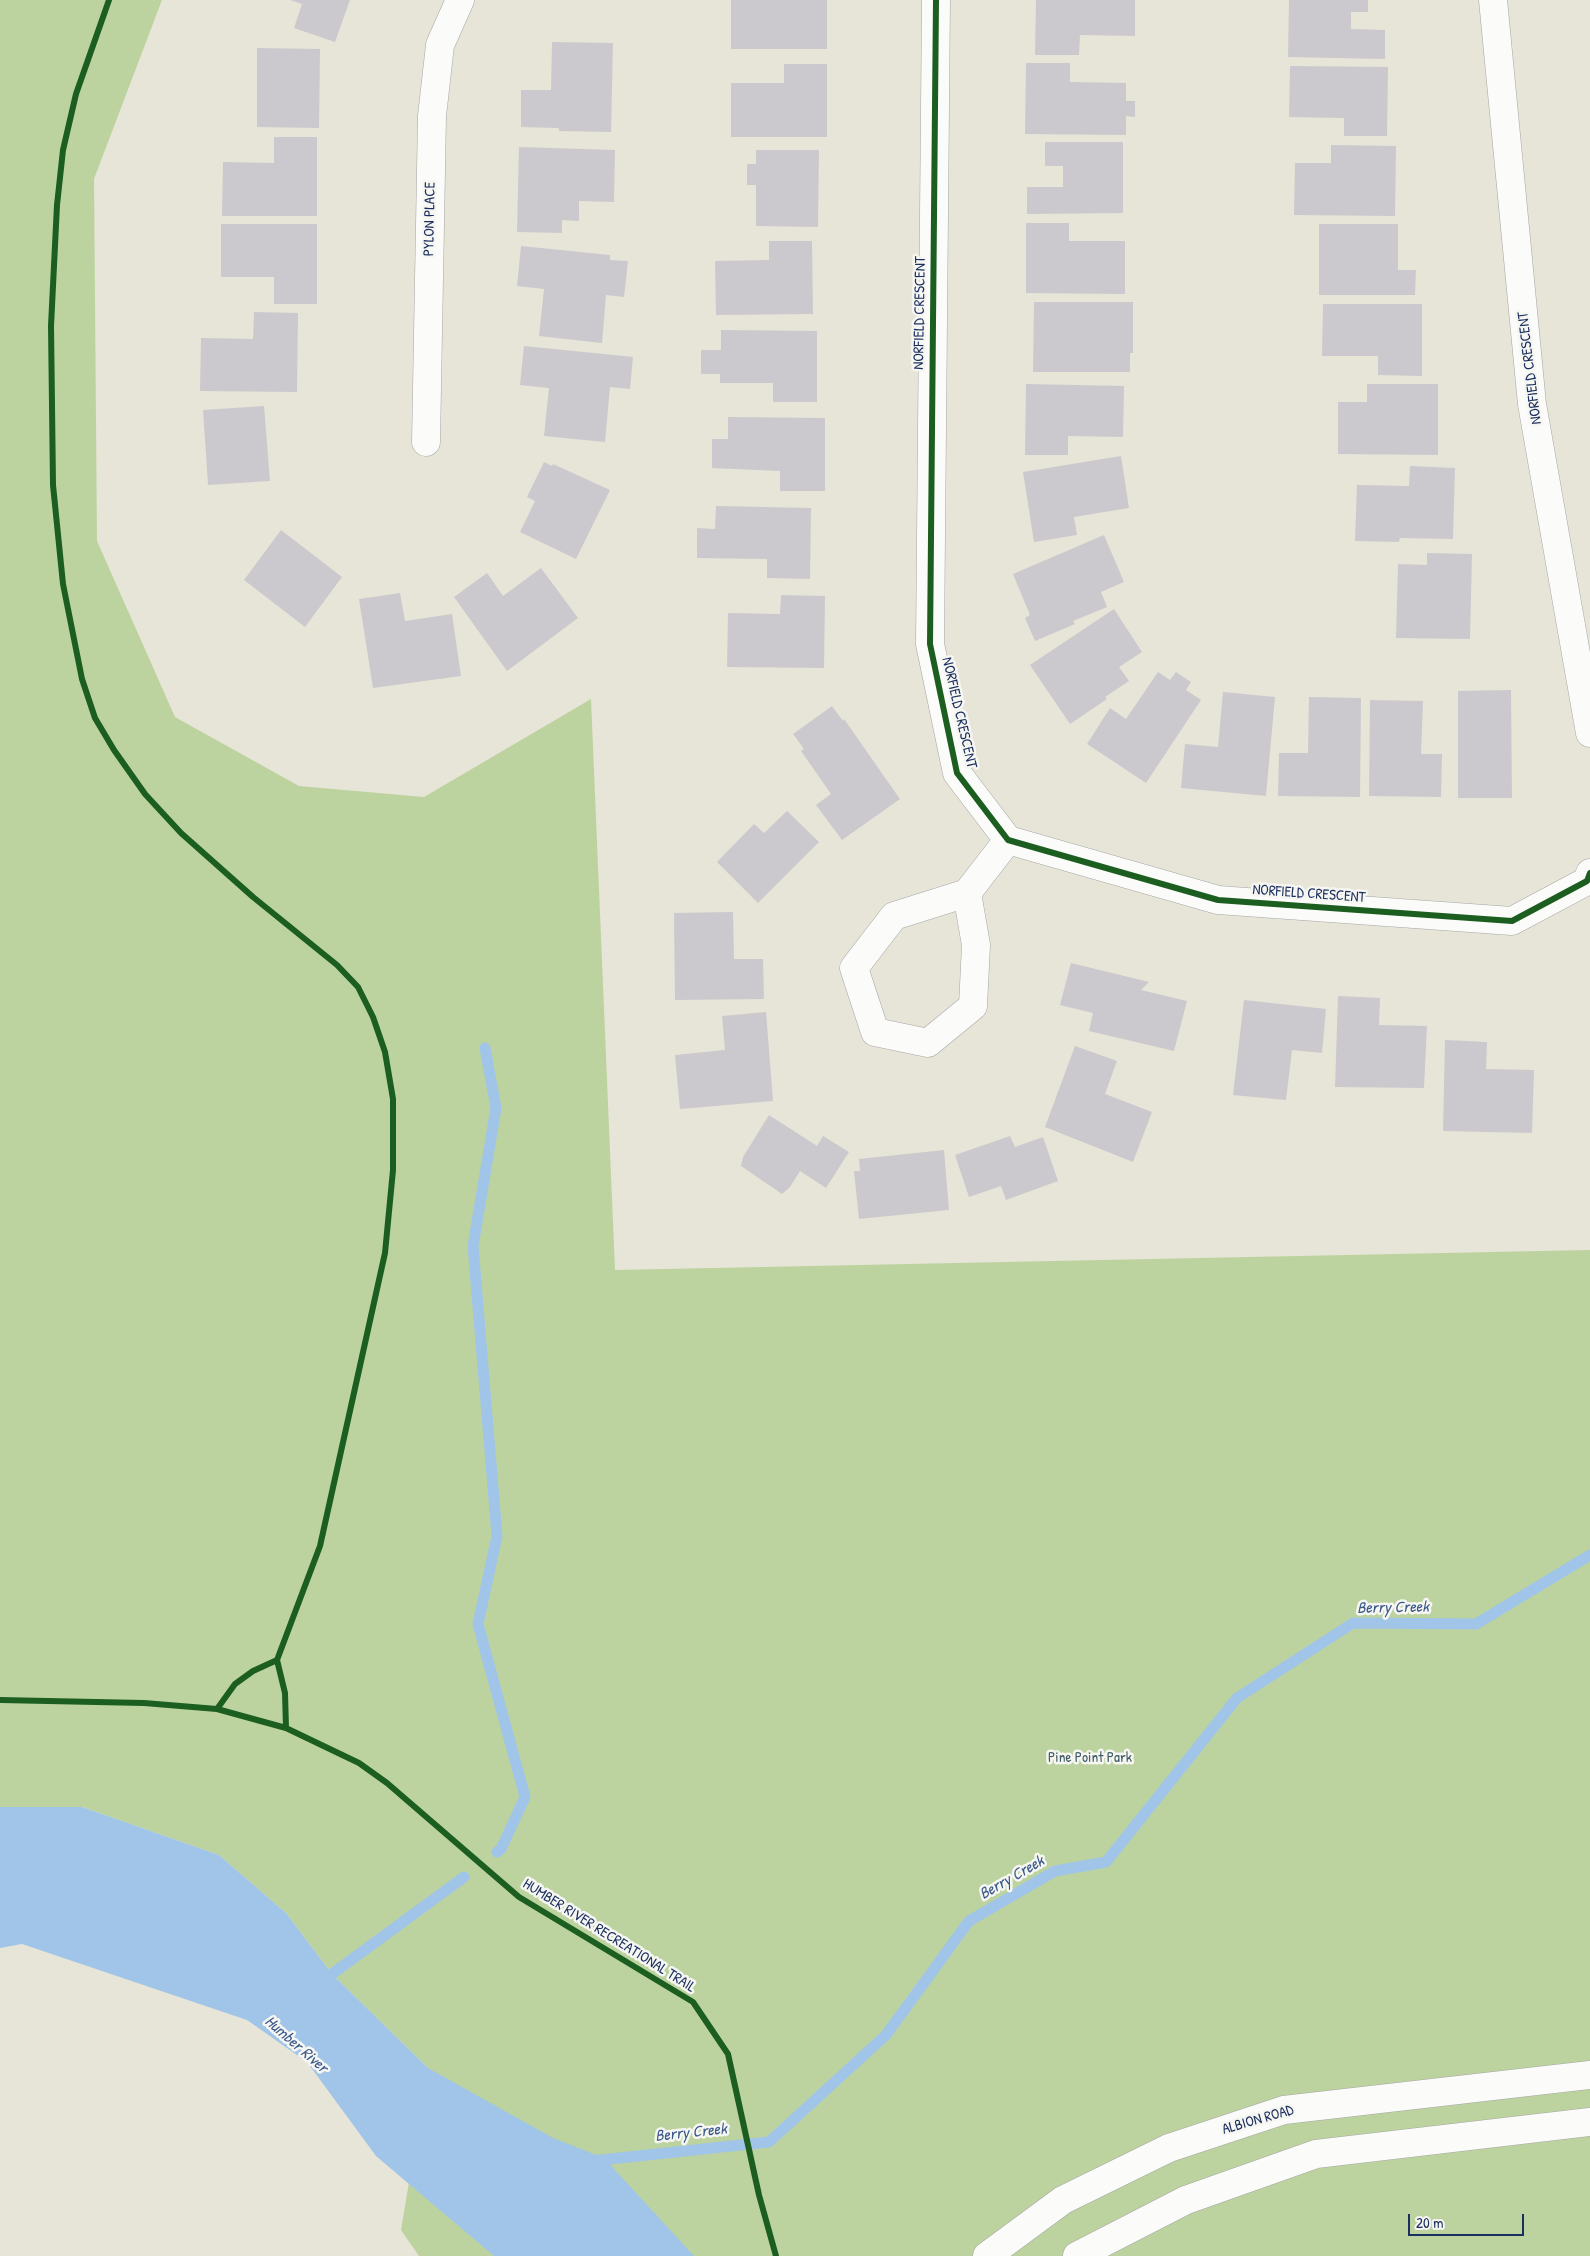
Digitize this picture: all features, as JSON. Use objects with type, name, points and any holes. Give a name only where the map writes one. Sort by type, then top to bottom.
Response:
[{"type":"street","name":"PYLON PLACE","points":[[426,442],[432,116],[440,45],[460,0]]},
{"type":"street","name":"NORFIELD CRESCENT","points":[[936,0],[930,644],[956,773],[1008,840],[1218,900],[1512,922],[1587,881],[1590,873]]},
{"type":"street","name":"NORFIELD CRESCENT","points":[[1493,0],[1532,404],[1590,734]]},
{"type":"street","points":[[968,893],[976,945],[973,1006],[928,1043],[875,1032],[854,968],[894,916],[968,893],[1008,840]]},
{"type":"street","name":"ALBION ROAD","points":[[987,2256],[1063,2200],[1169,2148],[1284,2110],[1590,2075]]},
{"type":"street","points":[[1077,2256],[1186,2200],[1316,2154],[1590,2122]]},
{"type":"green space","name":"Pine Point Park","points":[[0,0],[162,0],[94,179],[97,541],[175,717],[299,786],[424,797],[591,699],[615,1270],[1590,1250],[1590,2256],[419,2256],[401,2230],[428,2068],[332,1974],[286,1913],[219,1855],[82,1807],[0,1807]]},
{"type":"water","name":"Humber River","points":[[0,1807],[82,1807],[219,1855],[286,1913],[332,1974],[428,2068],[553,2138],[604,2158],[694,2256],[494,2256],[376,2156],[307,2062],[247,2020],[22,1944],[0,1948]]},
{"type":"building","points":[[290,0],[350,0],[335,42],[294,28],[302,4]]},
{"type":"building","points":[[731,0],[827,0],[827,49],[731,49]]},
{"type":"building","points":[[1036,0],[1135,0],[1135,36],[1080,35],[1079,55],[1035,55]]},
{"type":"building","points":[[1289,0],[1368,0],[1368,12],[1351,12],[1351,29],[1385,30],[1385,59],[1288,57]]},
{"type":"building","points":[[552,42],[613,43],[611,132],[559,131],[559,128],[521,127],[521,90],[551,90]]},
{"type":"building","points":[[257,48],[320,49],[319,128],[257,127]]},
{"type":"building","points":[[1026,63],[1070,63],[1070,82],[1126,83],[1126,101],[1135,101],[1135,117],[1126,116],[1126,135],[1025,134]]},
{"type":"building","points":[[784,64],[827,64],[827,137],[731,137],[731,83],[784,83]]},
{"type":"building","points":[[1290,66],[1388,67],[1387,136],[1344,136],[1344,118],[1289,117]]},
{"type":"building","points":[[274,137],[317,137],[317,216],[222,216],[223,162],[274,163]]},
{"type":"building","points":[[1045,142],[1123,142],[1123,213],[1027,214],[1027,187],[1063,187],[1063,166],[1045,166]]},
{"type":"building","points":[[1331,145],[1396,146],[1395,216],[1294,215],[1295,163],[1331,163]]},
{"type":"building","points":[[519,147],[615,150],[614,202],[579,201],[579,221],[562,220],[562,233],[517,232]]},
{"type":"building","points":[[756,150],[819,150],[818,227],[756,226],[756,185],[747,185],[747,164],[756,164]]},
{"type":"building","points":[[1026,223],[1069,223],[1069,241],[1125,241],[1125,294],[1026,293]]},
{"type":"building","points":[[221,224],[317,224],[317,304],[274,304],[274,277],[221,277]]},
{"type":"building","points":[[1319,224],[1398,224],[1398,270],[1416,270],[1415,295],[1319,295]]},
{"type":"building","points":[[769,241],[812,241],[813,314],[716,315],[715,261],[769,260]]},
{"type":"building","points":[[521,246],[610,255],[610,260],[628,261],[624,297],[606,295],[602,343],[539,336],[544,289],[517,286]]},
{"type":"building","points":[[1034,302],[1133,302],[1133,353],[1130,353],[1130,372],[1033,372]]},
{"type":"building","points":[[1323,304],[1422,304],[1422,376],[1378,375],[1378,356],[1322,356]]},
{"type":"building","points":[[254,312],[298,313],[297,392],[200,391],[201,338],[253,339]]},
{"type":"building","points":[[721,330],[817,331],[817,402],[773,402],[773,383],[720,383],[720,374],[701,374],[701,350],[721,350]]},
{"type":"building","points":[[524,346],[633,357],[630,389],[610,387],[605,442],[544,436],[549,388],[520,385]]},
{"type":"building","points":[[1026,384],[1124,386],[1123,437],[1068,436],[1068,455],[1025,455]]},
{"type":"building","points":[[1367,384],[1438,384],[1438,455],[1338,454],[1338,402],[1367,402]]},
{"type":"building","points":[[264,406],[270,481],[208,485],[203,410]]},
{"type":"building","points":[[728,417],[825,418],[825,491],[780,491],[780,471],[712,468],[712,439],[728,439]]},
{"type":"building","points":[[1121,456],[1129,508],[1074,517],[1077,535],[1034,542],[1023,472]]},
{"type":"building","points":[[544,462],[552,466],[553,464],[610,490],[576,559],[520,532],[535,501],[527,497]]},
{"type":"building","points":[[1410,466],[1455,468],[1453,539],[1400,538],[1399,542],[1355,541],[1357,485],[1409,486]]},
{"type":"building","points":[[716,506],[811,508],[810,579],[767,578],[767,559],[697,558],[697,528],[715,529]]},
{"type":"building","points":[[281,530],[342,577],[305,627],[244,580]]},
{"type":"building","points":[[1104,535],[1124,582],[1101,592],[1107,607],[1073,621],[1075,624],[1035,641],[1025,618],[1030,615],[1013,574]]},
{"type":"building","points":[[1427,553],[1472,554],[1470,639],[1396,638],[1398,564],[1427,565]]},
{"type":"building","points":[[541,568],[578,618],[507,671],[454,597],[487,573],[503,596]]},
{"type":"building","points":[[400,593],[405,621],[452,614],[461,676],[373,688],[359,599]]},
{"type":"building","points":[[781,595],[825,596],[824,668],[727,667],[728,613],[780,614]]},
{"type":"building","points":[[1114,609],[1142,652],[1119,667],[1129,681],[1105,697],[1107,699],[1070,724],[1030,665]]},
{"type":"building","points":[[1158,672],[1170,680],[1176,672],[1191,682],[1186,690],[1201,700],[1146,783],[1087,744],[1110,708],[1126,719]]},
{"type":"building","points":[[1511,690],[1512,798],[1458,798],[1458,691]]},
{"type":"building","points":[[1223,692],[1275,697],[1266,796],[1181,788],[1185,744],[1218,747]]},
{"type":"building","points":[[1309,697],[1361,698],[1360,797],[1278,796],[1279,753],[1308,753]]},
{"type":"building","points":[[1370,700],[1423,701],[1421,754],[1442,754],[1441,797],[1369,796]]},
{"type":"building","points":[[832,706],[843,721],[844,719],[900,799],[842,840],[816,805],[831,794],[801,751],[804,749],[793,734]]},
{"type":"building","points":[[787,811],[819,842],[758,903],[717,862],[754,824],[764,833]]},
{"type":"building","points":[[733,912],[734,959],[763,959],[764,999],[675,1000],[674,913]]},
{"type":"building","points":[[1071,963],[1149,982],[1141,990],[1187,1001],[1174,1051],[1089,1031],[1093,1013],[1060,1005]]},
{"type":"building","points":[[1338,996],[1380,998],[1379,1025],[1427,1026],[1424,1088],[1335,1087]]},
{"type":"building","points":[[1244,1000],[1326,1009],[1322,1053],[1292,1050],[1286,1100],[1233,1095]]},
{"type":"building","points":[[766,1012],[773,1101],[680,1109],[675,1055],[725,1050],[722,1016]]},
{"type":"building","points":[[1445,1040],[1487,1042],[1486,1069],[1534,1070],[1532,1133],[1443,1131]]},
{"type":"building","points":[[1075,1046],[1117,1061],[1105,1094],[1152,1112],[1133,1162],[1045,1127]]},
{"type":"building","points":[[769,1115],[817,1146],[823,1136],[849,1152],[826,1188],[800,1171],[790,1187],[782,1194],[741,1166],[743,1157]]},
{"type":"building","points":[[1010,1136],[1015,1147],[1043,1137],[1058,1181],[1006,1200],[1001,1186],[969,1197],[955,1155]]},
{"type":"building","points":[[944,1150],[949,1210],[859,1219],[854,1171],[860,1171],[859,1159]]},
{"type":"waterway","points":[[485,1048],[496,1108],[473,1246],[497,1536],[478,1624],[525,1797],[501,1849],[497,1852]]},
{"type":"waterway","name":"Berry Creek","points":[[591,2161],[769,2142],[886,2035],[969,1921],[1055,1871],[1106,1862],[1237,1698],[1353,1623],[1476,1624],[1590,1555]]},
{"type":"waterway","points":[[322,1985],[332,1974],[464,1877]]},
{"type":"cycle path","points":[[109,0],[76,94],[63,150],[57,205],[51,326],[53,485],[63,584],[82,679],[95,718],[114,750],[145,794],[181,833],[253,897],[337,965],[358,987],[373,1017],[385,1052],[393,1099],[393,1170],[385,1253],[320,1546],[277,1660],[285,1693],[286,1728]]},
{"type":"cycle path","points":[[936,0],[930,644],[957,773],[1008,840],[1218,900],[1512,921],[1587,881],[1590,873]]},
{"type":"cycle path","points":[[217,1709],[235,1684],[253,1671],[277,1660]]},
{"type":"cycle path","name":"HUMBER RIVER RECREATIONAL TRAIL","points":[[0,1700],[144,1703],[217,1709],[286,1728],[359,1763],[387,1783],[519,1897],[693,2002],[728,2054],[759,2195],[776,2256]]}]
